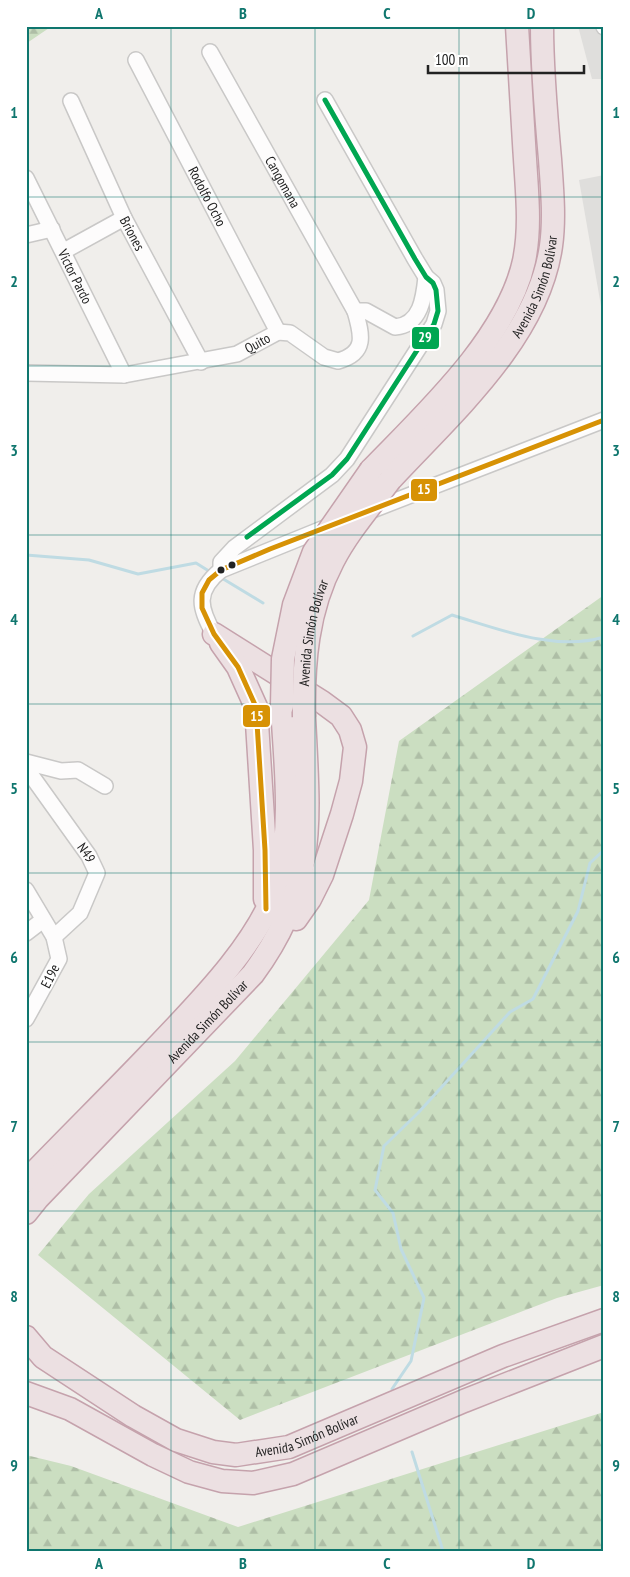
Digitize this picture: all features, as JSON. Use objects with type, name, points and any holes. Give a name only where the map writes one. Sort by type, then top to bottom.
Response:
[{"type":"highway","name":"Avenida Simón Bolívar","points":[[26,1213],[38,1198],[253,974],[278,935],[296,896],[305,864],[309,805],[303,669],[312,616],[332,563],[354,527],[380,476],[437,401],[481,348],[514,291],[524,261],[529,221],[517,26]]},
{"type":"highway","name":"Avenida Simón Bolívar","points":[[26,1181],[207,995],[244,948],[279,881],[285,850],[286,788],[282,659],[294,605],[314,552],[349,499],[380,476],[480,383],[520,330],[538,294],[551,247],[553,200],[542,55],[542,26]]},
{"type":"highway","points":[[214,634],[238,667],[256,707],[265,850],[266,909]]},
{"type":"highway","points":[[214,634],[341,716],[350,730],[355,748],[352,781],[322,875],[298,916],[278,935]]},
{"type":"highway","points":[[26,1170],[50,1148],[62,1143]]},
{"type":"highway","name":"Avenida Simón Bolívar","points":[[26,1337],[43,1357],[133,1416],[176,1440],[213,1452],[236,1455],[288,1447],[503,1356],[604,1320]]},
{"type":"highway","name":"Avenida Simón Bolívar","points":[[26,1394],[70,1409],[153,1455],[189,1472],[222,1481],[253,1483],[293,1474],[464,1401],[604,1346]]},
{"type":"street","name":"Cangomana","points":[[210,52],[356,310]]},
{"type":"street","name":"Rodolfo Ocho","points":[[136,60],[278,332]]},
{"type":"street","points":[[221,570],[221,562],[234,548],[327,479],[346,459],[434,324],[438,299],[434,283],[426,277],[325,100]]},
{"type":"street","name":"Briones","points":[[71,101],[124,218],[201,362]]},
{"type":"street","name":"Victor Pardo","points":[[26,178],[64,250],[124,374]]},
{"type":"street","points":[[64,250],[124,218]]},
{"type":"street","points":[[26,235],[52,229]]},
{"type":"street","points":[[356,310],[366,310],[395,327],[407,324],[416,316],[423,300],[426,277]]},
{"type":"street","name":"Quito","points":[[26,373],[124,374],[201,362],[237,354],[278,332],[290,333],[324,357],[338,361],[355,353],[361,341],[356,310]]},
{"type":"street","points":[[214,634],[202,608],[202,593],[209,580],[221,570],[270,549],[604,420]]},
{"type":"street","points":[[26,762],[61,771],[78,770],[105,786]]},
{"type":"street","name":"N49","points":[[26,768],[89,856],[97,873],[80,913],[54,937]]},
{"type":"street","points":[[26,890],[54,937]]},
{"type":"street","points":[[26,932],[43,920]]},
{"type":"street","name":"E19e","points":[[26,1019],[59,959],[54,937]]},
{"type":"shaded area","points":[[578,26],[604,26],[604,79],[592,79]]},
{"type":"shaded area","points":[[604,175],[604,307],[601,306],[579,180]]},
{"type":"green space","points":[[26,26],[52,26],[27,43]]},
{"type":"green space","points":[[604,595],[604,1285],[557,1298],[240,1420],[38,1255],[89,1194],[235,1061],[369,900],[399,741]]},
{"type":"green space","points":[[604,1412],[604,1551],[26,1551],[26,1455],[71,1466],[238,1527]]},
{"type":"waterway","points":[[26,555],[89,560],[138,574],[196,563],[212,573]]},
{"type":"waterway","points":[[220,577],[263,603]]},
{"type":"waterway","points":[[413,636],[452,615],[508,632],[547,640],[566,642],[604,637]]},
{"type":"waterway","points":[[392,1389],[411,1361],[424,1298],[401,1249],[393,1213],[375,1190],[384,1146],[418,1113],[510,1012],[533,999],[578,911],[590,863],[604,850]]},
{"type":"waterway","points":[[412,1452],[443,1551]]},
{"type":"transit line","name":"29","points":[[247,537],[332,475],[347,459],[434,324],[438,311],[436,290],[433,283],[426,277],[415,259],[325,100]]},
{"type":"transit line","name":"15","points":[[266,909],[265,850],[256,707],[238,667],[214,634],[202,608],[202,593],[209,580],[221,570],[270,549],[604,420]]}]
